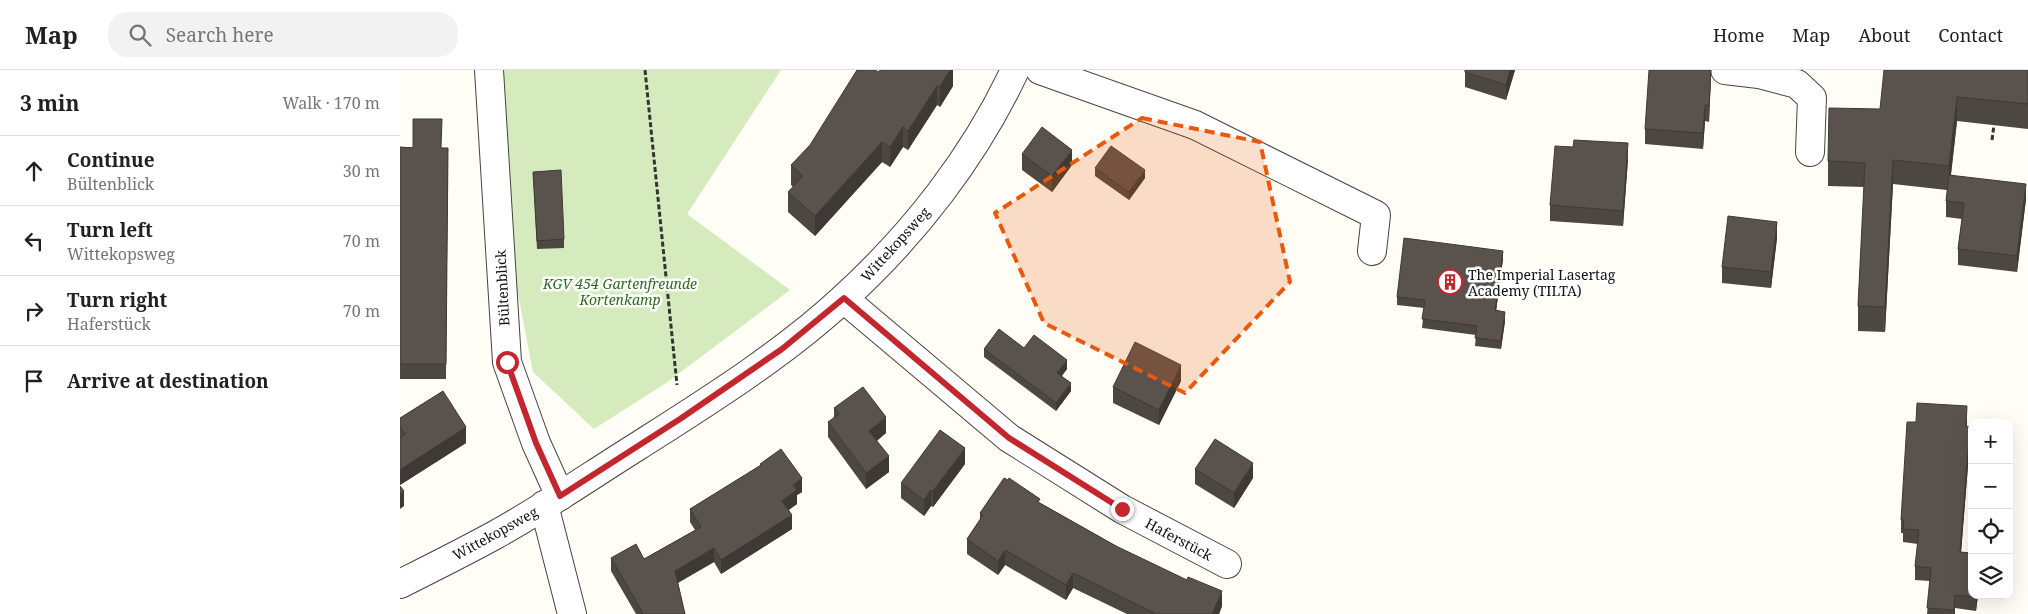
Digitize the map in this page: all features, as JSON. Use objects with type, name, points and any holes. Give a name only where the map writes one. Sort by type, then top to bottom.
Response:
[{"type":"street","name":"Bültenblick","points":[[489,70],[507,362],[536,443],[552,501],[572,614]]},
{"type":"street","name":"Wittekopsweg","points":[[400,584],[495,535],[680,419],[782,349],[844,298],[905,237],[947,184],[981,135],[1000,103],[1015,70]]},
{"type":"street","points":[[1040,70],[1195,126],[1376,215],[1372,251]]},
{"type":"street","points":[[1725,70],[1759,74],[1797,84],[1812,98],[1810,152]]},
{"type":"street","name":"Haferstück","points":[[844,298],[1009,438],[1122,509],[1228,564]]},
{"type":"path","points":[[645,70],[680,419]]},
{"type":"path","points":[[1992,140],[1994,126]]},
{"type":"highlighted area","points":[[1142,118],[1260,142],[1290,282],[1185,393],[1044,323],[995,213]]},
{"type":"green space","name":"KGV 454 Gartenfreunde Kortenkamp","points":[[502,70],[781,70],[687,214],[790,290],[666,383],[594,429],[533,372],[513,268]]},
{"type":"building","points":[[857,70],[875,70],[879,72],[880,70],[950,70],[940,87],[937,86],[908,131],[903,127],[890,147],[882,142],[815,216],[788,192],[803,176],[791,165],[810,145]]},
{"type":"building","points":[[1465,70],[1510,70],[1506,85],[1465,72]]},
{"type":"building","points":[[1649,70],[1711,70],[1709,106],[1705,105],[1703,133],[1645,129]]},
{"type":"building","points":[[1884,70],[2028,70],[2028,104],[1957,97],[1949,166],[1893,160],[1885,307],[1858,306],[1865,163],[1828,161],[1829,108],[1880,109]]},
{"type":"building","points":[[413,119],[442,119],[441,148],[448,148],[446,364],[400,364],[400,147],[413,148]]},
{"type":"building","points":[[1042,127],[1072,150],[1052,176],[1022,154]]},
{"type":"building","points":[[1574,140],[1628,143],[1623,211],[1550,205],[1555,146],[1573,147]]},
{"type":"building","points":[[1111,146],[1145,170],[1129,192],[1095,168]]},
{"type":"building","points":[[561,170],[564,239],[537,241],[533,172]]},
{"type":"building","points":[[1949,175],[2026,184],[2017,256],[1958,249],[1964,203],[1946,201]]},
{"type":"building","points":[[1728,216],[1777,222],[1771,272],[1722,267]]},
{"type":"building","name":"The Imperial Lasertag Academy (TILTA)","points":[[1404,238],[1503,251],[1495,310],[1505,312],[1501,341],[1475,338],[1477,326],[1422,319],[1425,300],[1397,297]]},
{"type":"building","points":[[999,329],[1024,348],[1034,335],[1067,360],[1057,373],[1071,383],[1056,403],[984,349]]},
{"type":"building","points":[[1135,342],[1181,365],[1159,410],[1113,387]]},
{"type":"building","points":[[863,387],[886,417],[869,431],[889,456],[866,473],[828,422],[839,414],[834,408]]},
{"type":"building","points":[[443,391],[466,427],[400,470],[400,438],[405,434],[400,427],[400,418]]},
{"type":"building","points":[[1917,403],[1967,406],[1968,452],[1960,552],[1968,553],[1968,596],[1955,595],[1954,610],[1927,608],[1931,568],[1915,566],[1919,530],[1903,529],[1904,520],[1901,520],[1907,422],[1916,422]]},
{"type":"building","points":[[940,430],[965,448],[924,500],[901,483]]},
{"type":"building","points":[[1215,439],[1253,463],[1234,493],[1195,469]]},
{"type":"building","points":[[781,449],[802,478],[793,485],[797,490],[782,501],[792,515],[721,560],[714,548],[675,571],[685,614],[640,614],[643,613],[611,558],[636,544],[644,559],[701,527],[690,509],[761,465]]},
{"type":"building","points":[[1004,478],[1008,480],[1009,478],[1040,499],[1038,502],[1116,546],[1187,580],[1188,577],[1222,591],[1212,614],[1156,614],[1073,573],[1066,585],[1005,550],[998,561],[967,539],[983,515],[980,513]]},
{"type":"building","points":[[400,486],[404,491],[400,494]]},
{"type":"place","name":"The Imperial Lasertag Academy (TILTA)","points":[[1450,282]]},
{"type":"route","points":[[507,362],[536,443],[560,496],[680,419],[782,349],[844,298],[1009,438],[1122,509]]}]
